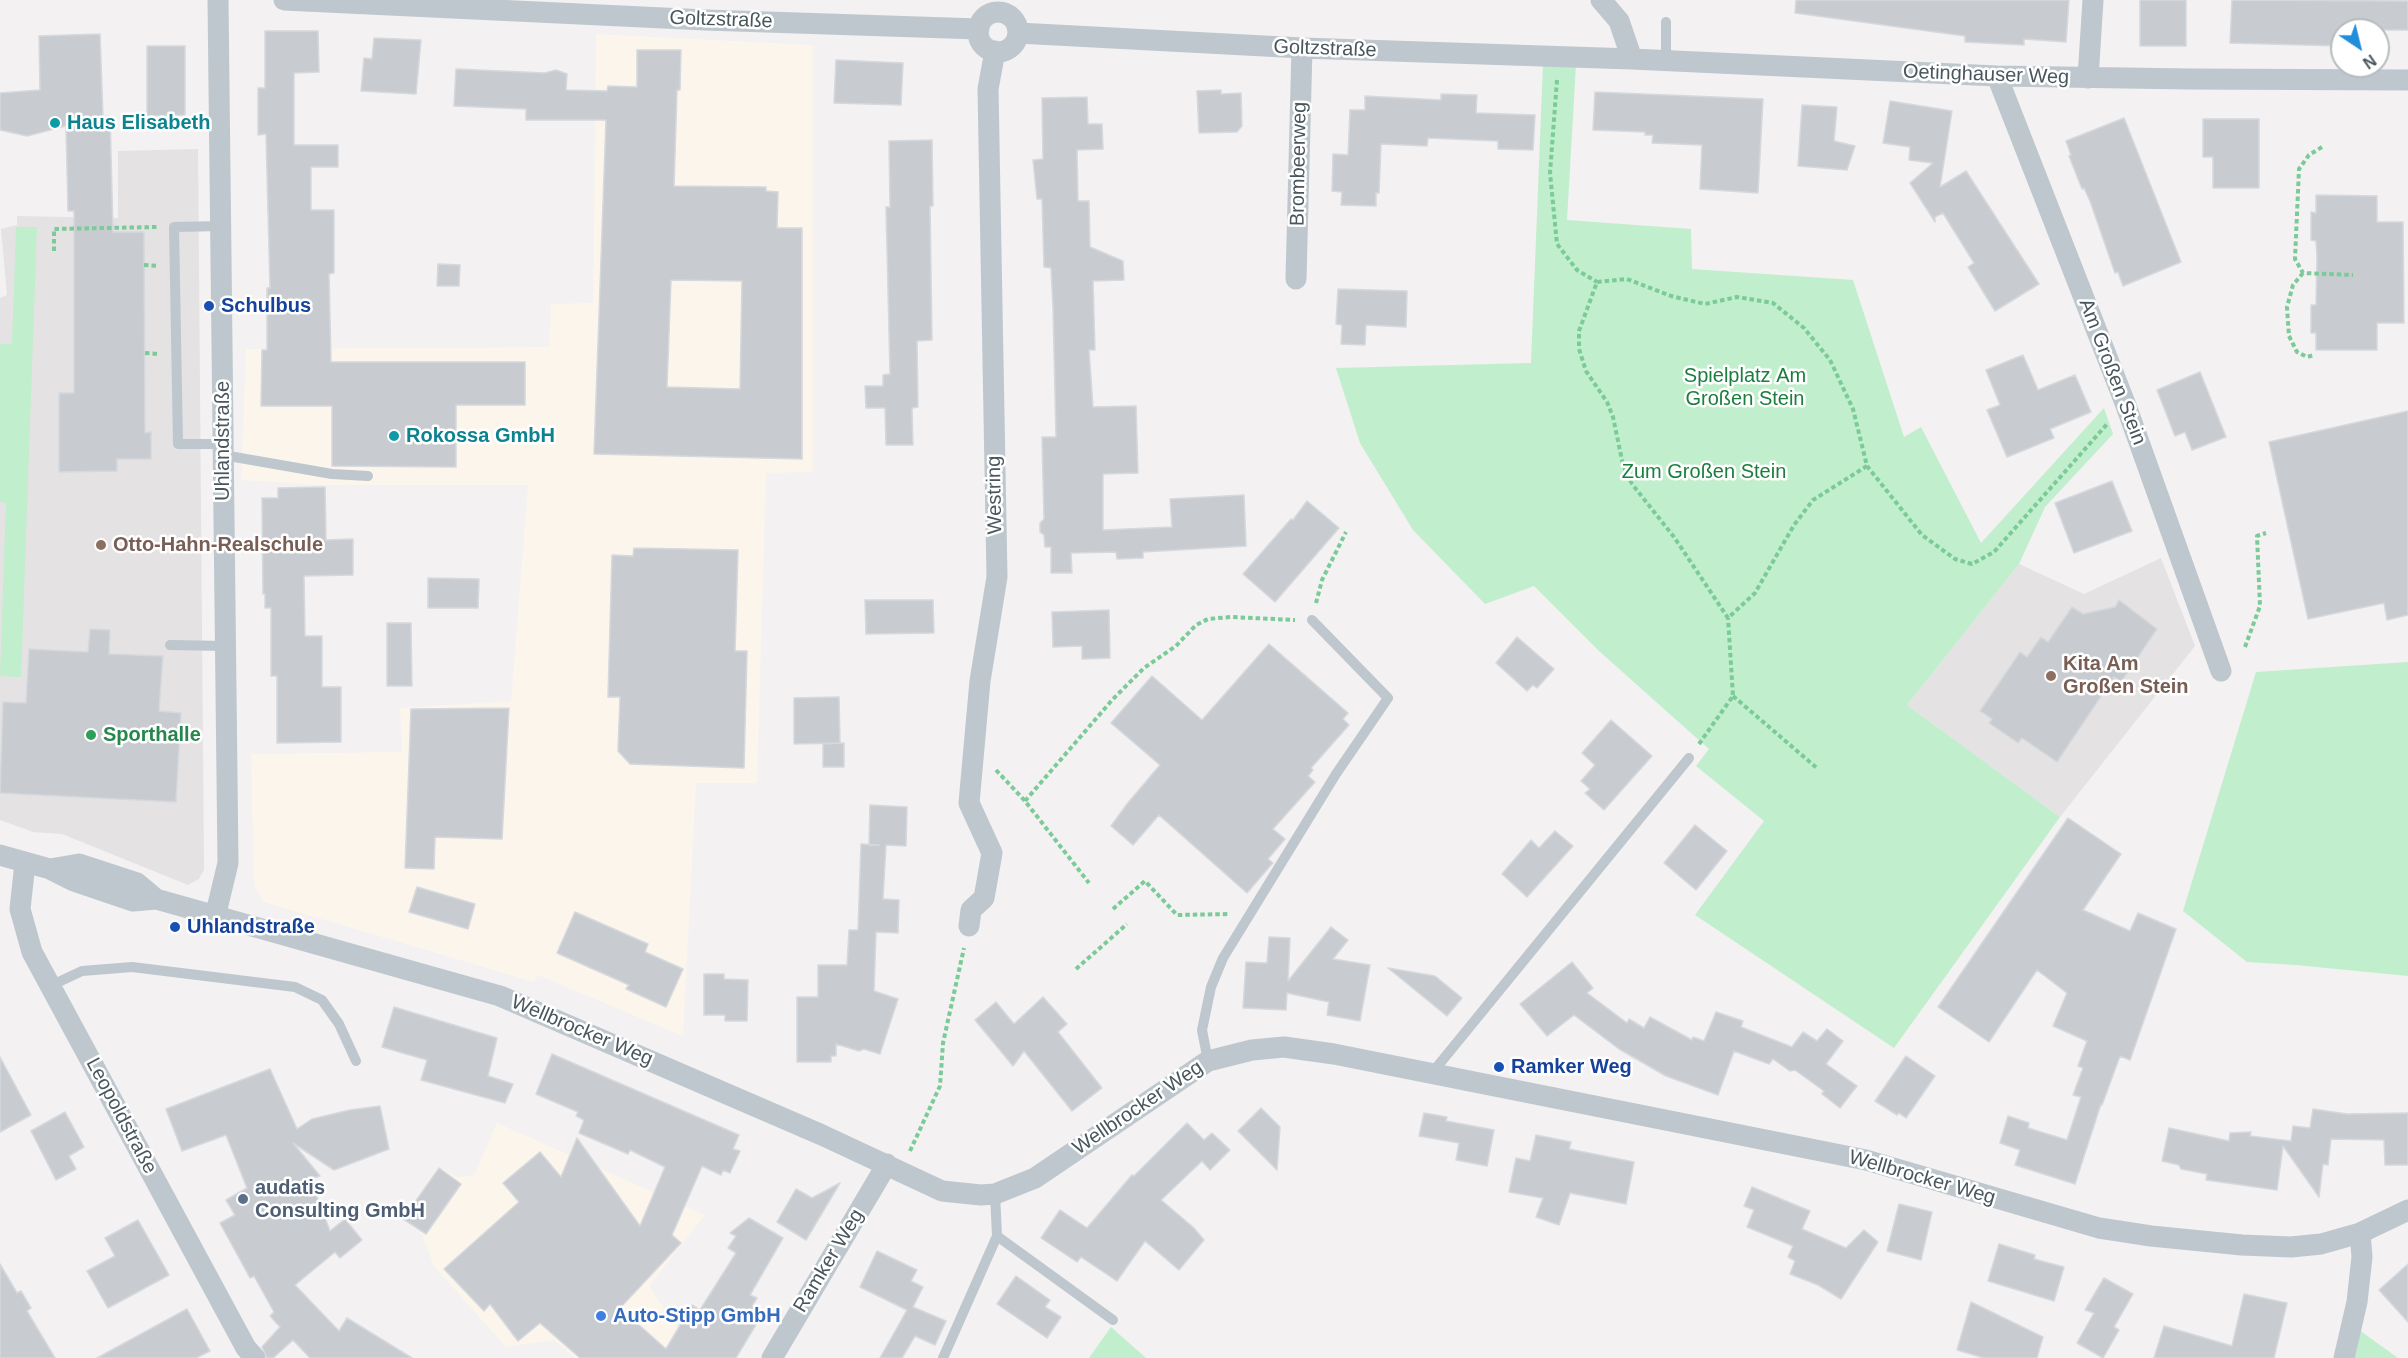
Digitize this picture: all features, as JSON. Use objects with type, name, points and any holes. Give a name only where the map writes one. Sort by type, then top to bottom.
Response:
[{"type":"street","name":"Uhlandstraße","points":[[214,917],[228,864],[218,0]]},
{"type":"street","name":"Goltzstraße","points":[[284,0],[706,20],[979,29]]},
{"type":"street","points":[[1601,0],[1619,21],[1632,59]]},
{"type":"street","points":[[2088,78],[2093,0]]},
{"type":"street","points":[[997,6],[1012,18],[1017,25],[1018,33],[1013,45],[1008,49],[995,51],[982,44],[979,29],[982,21],[997,6]]},
{"type":"street","name":"Goltzstraße","points":[[1018,33],[1302,48],[1632,59]]},
{"type":"street","name":"Brombeerweg","points":[[1296,279],[1302,48]]},
{"type":"street","name":"Westring","points":[[969,926],[971,910],[984,898],[992,853],[969,802],[980,681],[997,577],[988,89],[995,51]]},
{"type":"street","name":"Oetinghauser Weg","points":[[1632,59],[1997,76],[2408,80]]},
{"type":"street","name":"Am Großen Stein","points":[[1997,76],[2125,403],[2221,671]]},
{"type":"street","name":"Wellbrocker Weg","points":[[0,855],[50,869],[79,864],[137,883],[156,899],[500,996],[894,1167],[942,1191],[995,1194],[1035,1178],[1208,1061],[1252,1050],[1284,1047],[1431,1073],[1866,1160],[2099,1228],[2219,1243],[2291,1247],[2321,1244],[2360,1233],[2408,1210]]},
{"type":"street","name":"Leopoldstraße","points":[[25,863],[20,909],[32,952],[246,1348],[255,1358]]},
{"type":"street","name":"Ramker Weg","points":[[772,1358],[894,1167]]},
{"type":"street","points":[[2344,1358],[2357,1302],[2362,1257],[2360,1233]]},
{"type":"lane","points":[[1666,22],[1666,61]]},
{"type":"lane","points":[[221,226],[174,227],[178,444],[223,450],[332,474],[368,476]]},
{"type":"lane","points":[[1208,1061],[1202,1030],[1211,987],[1223,958],[1336,774],[1388,698],[1312,621]]},
{"type":"lane","points":[[170,645],[225,646]]},
{"type":"lane","points":[[1431,1073],[1689,758]]},
{"type":"lane","points":[[50,986],[82,971],[132,967],[295,987],[322,1000],[339,1024],[356,1061]]},
{"type":"lane","points":[[943,1358],[997,1236],[995,1194]]},
{"type":"lane","points":[[997,1236],[1113,1320]]},
{"type":"path","points":[[1558,58],[1550,173],[1557,244],[1577,270],[1597,282],[1627,279],[1671,296],[1705,303],[1737,297],[1773,303],[1804,328],[1830,360],[1853,409],[1867,466],[1922,535],[1955,559],[1972,564],[1994,552],[2125,403]]},
{"type":"path","points":[[2303,273],[2295,259],[2299,169],[2309,155],[2322,147]]},
{"type":"path","points":[[54,252],[54,229],[108,230],[174,227]]},
{"type":"path","points":[[144,265],[157,266]]},
{"type":"path","points":[[2303,273],[2353,275]]},
{"type":"path","points":[[2303,273],[2293,285],[2287,307],[2289,336],[2297,352],[2307,357],[2314,355]]},
{"type":"path","points":[[1597,282],[1579,331],[1579,349],[1586,371],[1607,402],[1613,417],[1623,465],[1632,484],[1674,537],[1728,618],[1734,696],[1689,758]]},
{"type":"path","points":[[145,353],[159,354]]},
{"type":"path","points":[[1728,618],[1755,592],[1794,525],[1813,500],[1867,466]]},
{"type":"path","points":[[1025,801],[1113,699],[1144,668],[1176,646],[1196,625],[1208,619],[1231,617],[1312,621],[1322,580],[1346,532]]},
{"type":"path","points":[[2246,646],[2259,606],[2257,536],[2266,533]]},
{"type":"path","points":[[1734,696],[1818,769]]},
{"type":"path","points":[[974,746],[1025,801],[1089,883]]},
{"type":"path","points":[[1113,909],[1145,881],[1177,915],[1231,914],[1244,923]]},
{"type":"path","points":[[1076,969],[1127,924]]},
{"type":"path","points":[[894,1167],[940,1086],[944,1043],[969,926]]},
{"type":"shaded area","points":[[596,34],[813,45],[813,472],[766,473],[757,783],[696,783],[683,1036],[538,975],[534,982],[264,902],[254,886],[251,754],[402,752],[400,708],[511,701],[528,485],[322,485],[241,480],[246,349],[549,347],[551,304],[593,303]]},
{"type":"shaded area","name":"Otto-Hahn-Realschule","points":[[198,149],[204,870],[199,879],[188,885],[62,834],[33,832],[0,820],[0,298],[7,295],[1,229],[17,225],[17,216],[118,218],[118,151]]},
{"type":"shaded area","name":"Kita Am Großen Stein","points":[[2161,558],[2195,646],[2060,817],[1907,705],[2019,564],[2084,594]]},
{"type":"shaded area","points":[[497,1123],[705,1215],[649,1286],[692,1349],[707,1358],[575,1358],[554,1340],[506,1347],[434,1266],[422,1234],[401,1219],[438,1167],[457,1177],[474,1175]]},
{"type":"green space","name":"Zum Großen Stein","points":[[1543,64],[1576,64],[1567,220],[1691,229],[1692,269],[1853,280],[1904,437],[1921,427],[1981,543],[2104,408],[2113,434],[2045,507],[2019,564],[1907,705],[2060,817],[1894,1048],[1695,915],[1764,821],[1696,766],[1709,749],[1599,651],[1534,586],[1485,604],[1413,530],[1360,443],[1336,368],[1531,363]]},
{"type":"green space","points":[[16,227],[37,227],[21,677],[0,676],[6,503],[0,502],[0,344],[12,344]]},
{"type":"green space","points":[[2408,662],[2408,976],[2247,962],[2183,911],[2256,672]]},
{"type":"green space","points":[[1111,1327],[1146,1358],[1089,1358]]},
{"type":"green space","points":[[2359,1330],[2398,1358],[2351,1358]]},
{"type":"building","points":[[1796,0],[2069,0],[2066,42],[2024,39],[2024,45],[1965,42],[1965,36],[1795,13]]},
{"type":"building","points":[[2140,0],[2186,0],[2186,46],[2140,46]]},
{"type":"building","points":[[2232,0],[2408,1],[2408,30],[2390,30],[2390,18],[2330,18],[2330,46],[2230,43]]},
{"type":"building","points":[[265,31],[318,31],[319,72],[294,73],[294,145],[338,145],[338,167],[311,167],[311,210],[334,210],[334,273],[329,274],[331,362],[525,362],[525,405],[456,405],[456,467],[332,466],[332,406],[261,406],[262,350],[267,350],[267,288],[270,288],[266,134],[258,135],[258,88],[265,88]]},
{"type":"building","points":[[100,34],[103,117],[110,116],[113,232],[144,232],[145,433],[151,432],[151,459],[117,459],[117,471],[59,472],[59,393],[74,393],[74,211],[68,211],[66,126],[27,136],[0,130],[0,93],[40,90],[39,36]]},
{"type":"building","points":[[374,38],[421,40],[416,94],[361,91],[364,58],[372,59]]},
{"type":"building","points":[[147,46],[185,46],[185,115],[147,116]]},
{"type":"building","points":[[637,50],[681,50],[680,90],[677,90],[674,186],[766,187],[766,191],[778,192],[777,228],[802,228],[802,459],[594,454],[606,120],[526,120],[526,109],[454,106],[456,69],[545,73],[556,70],[567,74],[566,90],[607,91],[608,86],[637,87]],"holes":[[[671,280],[742,281],[740,389],[667,387]]]},
{"type":"building","points":[[836,60],[903,63],[901,105],[834,103]]},
{"type":"building","points":[[1221,90],[1221,94],[1241,93],[1242,126],[1237,132],[1199,133],[1197,91]]},
{"type":"building","points":[[1595,92],[1763,99],[1758,193],[1700,189],[1702,145],[1652,143],[1653,135],[1645,135],[1645,132],[1593,130]]},
{"type":"building","points":[[1441,94],[1477,95],[1476,113],[1535,115],[1533,150],[1498,149],[1498,141],[1428,138],[1427,146],[1381,144],[1379,193],[1376,193],[1376,206],[1341,205],[1342,192],[1332,191],[1333,154],[1348,155],[1350,110],[1365,110],[1365,96],[1441,100]]},
{"type":"building","points":[[1087,97],[1088,124],[1102,124],[1103,149],[1077,150],[1078,201],[1089,201],[1090,247],[1123,261],[1124,280],[1093,281],[1095,350],[1089,350],[1093,407],[1136,406],[1138,473],[1103,474],[1103,530],[1172,527],[1170,499],[1244,495],[1246,546],[1143,552],[1143,558],[1117,559],[1116,552],[1071,553],[1072,573],[1051,573],[1051,547],[1045,547],[1044,535],[1040,532],[1040,523],[1044,519],[1042,437],[1056,437],[1053,307],[1051,268],[1044,267],[1042,199],[1037,199],[1033,160],[1043,159],[1042,98]]},
{"type":"building","points":[[1890,101],[1952,111],[1940,187],[1966,171],[2039,284],[1995,311],[1968,267],[1974,263],[1943,213],[1935,217],[1935,222],[1910,183],[1933,163],[1909,160],[1910,147],[1883,143]]},
{"type":"building","points":[[1802,105],[1837,107],[1834,141],[1855,146],[1847,170],[1798,166]]},
{"type":"building","points":[[2124,118],[2181,262],[2123,286],[2118,272],[2115,273],[2090,201],[2084,188],[2082,189],[2069,156],[2071,155],[2066,141]]},
{"type":"building","points":[[2203,119],[2259,119],[2259,188],[2213,188],[2213,157],[2203,157]]},
{"type":"building","points":[[932,140],[933,206],[930,206],[932,340],[917,341],[918,407],[912,408],[913,445],[886,445],[885,408],[866,408],[865,386],[883,386],[883,375],[890,374],[886,207],[890,207],[889,141]]},
{"type":"building","points":[[2316,195],[2377,196],[2377,222],[2403,222],[2404,323],[2377,323],[2377,350],[2316,350],[2316,333],[2311,333],[2311,305],[2316,305],[2317,257],[2316,241],[2311,240],[2311,212],[2316,213]]},
{"type":"building","points":[[438,264],[460,265],[459,286],[437,286]]},
{"type":"building","points":[[1338,289],[1407,291],[1406,327],[1366,325],[1365,345],[1341,344],[1342,325],[1336,324]]},
{"type":"building","points":[[2023,355],[2038,390],[2075,375],[2091,412],[2050,429],[2054,438],[2007,457],[1987,410],[2000,405],[1986,370]]},
{"type":"building","points":[[2200,372],[2226,437],[2192,450],[2185,432],[2175,436],[2157,390]]},
{"type":"building","points":[[2408,411],[2408,615],[2387,620],[2384,603],[2308,619],[2269,442]]},
{"type":"building","points":[[2112,481],[2132,531],[2074,553],[2055,503]]},
{"type":"building","points":[[325,487],[326,540],[353,539],[353,575],[304,576],[305,636],[322,636],[322,687],[341,687],[341,742],[277,743],[277,676],[271,676],[271,608],[265,608],[265,594],[263,594],[262,498],[278,498],[278,488]]},
{"type":"building","points":[[1307,501],[1339,528],[1275,602],[1243,574],[1291,519],[1293,520]]},
{"type":"building","points":[[634,548],[738,550],[735,651],[747,651],[744,768],[630,764],[618,751],[620,697],[608,697],[612,555],[633,556]]},
{"type":"building","points":[[428,578],[479,579],[478,608],[428,608]]},
{"type":"building","points":[[865,600],[933,600],[934,633],[866,634]]},
{"type":"building","points":[[2119,600],[2157,629],[2121,682],[2114,677],[2057,762],[2022,738],[2018,743],[1989,723],[1992,719],[1980,711],[2020,652],[2027,657],[2041,637],[2048,642],[2072,607],[2083,614],[2115,607]]},
{"type":"building","points":[[1109,610],[1110,658],[1082,659],[1082,646],[1053,647],[1052,612]]},
{"type":"building","points":[[387,623],[411,623],[412,686],[387,686]]},
{"type":"building","name":"Sporthalle","points":[[90,629],[110,630],[109,654],[163,656],[159,711],[181,713],[176,802],[0,793],[3,702],[26,703],[29,649],[88,652]]},
{"type":"building","points":[[1517,637],[1554,669],[1537,688],[1533,685],[1527,691],[1496,663]]},
{"type":"building","points":[[1269,644],[1348,713],[1343,719],[1349,725],[1311,768],[1313,770],[1308,776],[1315,782],[1273,829],[1285,839],[1268,859],[1273,863],[1247,893],[1159,815],[1133,845],[1111,826],[1160,765],[1111,723],[1152,676],[1202,720]]},
{"type":"building","points":[[839,697],[840,743],[794,744],[794,698]]},
{"type":"building","points":[[509,708],[502,839],[435,837],[434,869],[405,868],[411,709]]},
{"type":"building","points":[[1611,720],[1652,756],[1604,810],[1585,793],[1590,789],[1581,781],[1595,765],[1582,753]]},
{"type":"building","points":[[844,743],[844,767],[823,767],[823,744]]},
{"type":"building","points":[[870,805],[907,807],[906,846],[886,845],[883,899],[899,900],[898,933],[876,932],[874,991],[898,999],[880,1054],[836,1044],[836,1056],[831,1056],[831,1062],[797,1062],[797,997],[818,997],[818,965],[847,965],[849,930],[858,930],[861,844],[869,844]]},
{"type":"building","points":[[2068,818],[2121,854],[2083,910],[2130,931],[2138,913],[2176,929],[2130,1060],[2120,1056],[2101,1104],[2075,1184],[2015,1165],[2020,1150],[2000,1143],[2008,1116],[2029,1123],[2028,1128],[2067,1140],[2081,1097],[2073,1095],[2083,1068],[2078,1066],[2087,1041],[2053,1026],[2067,993],[2037,970],[1989,1042],[1938,1007]]},
{"type":"building","points":[[1695,825],[1727,851],[1696,890],[1664,863]]},
{"type":"building","points":[[1555,831],[1573,846],[1527,897],[1502,874],[1531,840],[1539,848]]},
{"type":"building","points":[[417,887],[475,904],[468,929],[409,912]]},
{"type":"building","points":[[575,912],[648,944],[645,952],[683,969],[666,1007],[626,989],[629,985],[557,953]]},
{"type":"building","points":[[1331,927],[1348,940],[1333,959],[1370,965],[1360,1021],[1327,1015],[1329,1002],[1287,993],[1286,1010],[1243,1008],[1246,962],[1267,963],[1269,937],[1290,938],[1288,981]]},
{"type":"building","points":[[1572,962],[1593,988],[1587,993],[1627,1023],[1629,1019],[1644,1028],[1650,1017],[1692,1040],[1693,1037],[1704,1041],[1716,1012],[1743,1021],[1741,1027],[1792,1047],[1803,1032],[1817,1041],[1827,1029],[1843,1041],[1826,1064],[1857,1086],[1840,1108],[1822,1094],[1824,1091],[1795,1070],[1790,1071],[1773,1059],[1769,1064],[1734,1051],[1718,1095],[1666,1076],[1619,1049],[1574,1015],[1547,1036],[1520,1004]]},
{"type":"building","points":[[1388,968],[1435,976],[1462,998],[1447,1016]]},
{"type":"building","points":[[704,974],[724,974],[724,979],[748,980],[747,1021],[725,1021],[725,1015],[704,1015]]},
{"type":"building","points":[[1043,997],[1067,1024],[1058,1032],[1102,1088],[1072,1111],[1024,1051],[1013,1066],[975,1020],[996,1002],[1014,1024]]},
{"type":"building","points":[[394,1007],[497,1038],[488,1076],[513,1084],[505,1103],[421,1080],[427,1060],[382,1047]]},
{"type":"building","points":[[552,1054],[739,1135],[733,1149],[740,1151],[730,1173],[723,1170],[721,1175],[702,1166],[672,1235],[681,1243],[620,1308],[666,1349],[692,1305],[700,1310],[736,1253],[728,1248],[736,1236],[730,1233],[749,1218],[783,1238],[750,1295],[757,1298],[752,1306],[763,1313],[736,1358],[580,1358],[540,1323],[518,1341],[490,1304],[484,1311],[444,1269],[519,1202],[503,1183],[540,1152],[561,1177],[577,1138],[640,1226],[665,1167],[630,1150],[628,1154],[579,1133],[584,1120],[576,1116],[578,1112],[536,1094]]},
{"type":"building","points":[[1906,1056],[1935,1076],[1906,1118],[1875,1101]]},
{"type":"building","points":[[0,1057],[31,1115],[0,1132]]},
{"type":"building","points":[[270,1069],[297,1129],[312,1119],[380,1106],[389,1149],[334,1170],[293,1143],[320,1176],[310,1179],[330,1231],[345,1219],[362,1240],[340,1258],[335,1252],[295,1285],[339,1331],[347,1318],[412,1358],[310,1358],[293,1340],[273,1358],[267,1358],[262,1347],[280,1327],[270,1316],[274,1312],[254,1276],[250,1278],[220,1223],[235,1215],[226,1200],[247,1188],[226,1135],[182,1151],[166,1109]]},
{"type":"building","points":[[1261,1108],[1280,1127],[1277,1170],[1238,1131]]},
{"type":"building","points":[[2313,1109],[2347,1114],[2408,1113],[2408,1165],[2385,1165],[2384,1140],[2331,1139],[2328,1165],[2323,1164],[2319,1197],[2283,1146],[2277,1190],[2206,1180],[2207,1174],[2181,1169],[2179,1165],[2162,1161],[2169,1128],[2229,1141],[2230,1133],[2251,1132],[2250,1136],[2291,1141],[2293,1126],[2310,1128]]},
{"type":"building","points":[[65,1112],[84,1147],[69,1156],[76,1169],[56,1180],[31,1131]]},
{"type":"building","points":[[1424,1113],[1447,1117],[1446,1121],[1494,1130],[1487,1166],[1456,1160],[1459,1143],[1419,1136]]},
{"type":"building","points":[[1187,1123],[1204,1140],[1212,1133],[1230,1150],[1210,1170],[1202,1161],[1161,1200],[1194,1228],[1204,1240],[1179,1270],[1145,1241],[1117,1281],[1081,1257],[1077,1262],[1041,1238],[1060,1210],[1087,1228],[1132,1175],[1134,1176]]},
{"type":"building","points":[[1536,1135],[1571,1142],[1569,1149],[1634,1162],[1626,1204],[1570,1193],[1559,1225],[1536,1217],[1543,1198],[1509,1192],[1516,1158],[1530,1161]]},
{"type":"building","points":[[439,1168],[461,1184],[426,1234],[403,1219]]},
{"type":"building","points":[[840,1183],[806,1240],[777,1222],[796,1189],[812,1198]]},
{"type":"building","points":[[1752,1187],[1810,1211],[1802,1229],[1846,1248],[1864,1230],[1878,1242],[1841,1299],[1818,1285],[1790,1274],[1795,1261],[1788,1257],[1793,1246],[1747,1227],[1754,1210],[1744,1206]]},
{"type":"building","points":[[1899,1204],[1932,1212],[1921,1260],[1887,1251]]},
{"type":"building","points":[[138,1220],[169,1275],[108,1308],[87,1271],[115,1256],[105,1238]]},
{"type":"building","points":[[1999,1244],[2035,1255],[2034,1259],[2064,1267],[2054,1301],[1988,1281]]},
{"type":"building","points":[[877,1251],[917,1270],[911,1281],[923,1287],[913,1307],[946,1321],[935,1345],[915,1336],[902,1358],[880,1358],[907,1310],[860,1287]]},
{"type":"building","points":[[0,1264],[17,1293],[21,1291],[31,1308],[27,1311],[55,1358],[0,1358]]},
{"type":"building","points":[[2408,1264],[2408,1322],[2379,1290]]},
{"type":"building","points":[[1016,1276],[1050,1300],[1045,1307],[1061,1317],[1047,1338],[997,1304]]},
{"type":"building","points":[[2104,1278],[2133,1294],[2114,1327],[2119,1330],[2103,1358],[2077,1343],[2094,1313],[2085,1310]]},
{"type":"building","points":[[2244,1294],[2287,1303],[2274,1358],[2154,1358],[2164,1326],[2232,1346]]},
{"type":"building","points":[[1971,1302],[2043,1337],[2037,1358],[1984,1358],[1957,1350]]},
{"type":"building","points":[[187,1309],[210,1351],[196,1358],[97,1358]]},
{"type":"place","name":"Haus Elisabeth","points":[[55,123]]},
{"type":"place","name":"Schulbus","points":[[209,306]]},
{"type":"place","name":"Rokossa GmbH","points":[[394,436]]},
{"type":"place","name":"Otto-Hahn-Realschule","points":[[101,545]]},
{"type":"place","name":"Kita Am Großen Stein","points":[[2051,676]]},
{"type":"place","name":"Sporthalle","points":[[91,735]]},
{"type":"place","name":"Uhlandstraße","points":[[175,927]]},
{"type":"place","name":"Ramker Weg","points":[[1499,1067]]},
{"type":"place","name":"audatis Consulting GmbH","points":[[243,1199]]},
{"type":"place","name":"Auto-Stipp GmbH","points":[[601,1316]]},
{"type":"park label","name":"Spielplatz Am Großen Stein","points":[[1745,388]]}]
